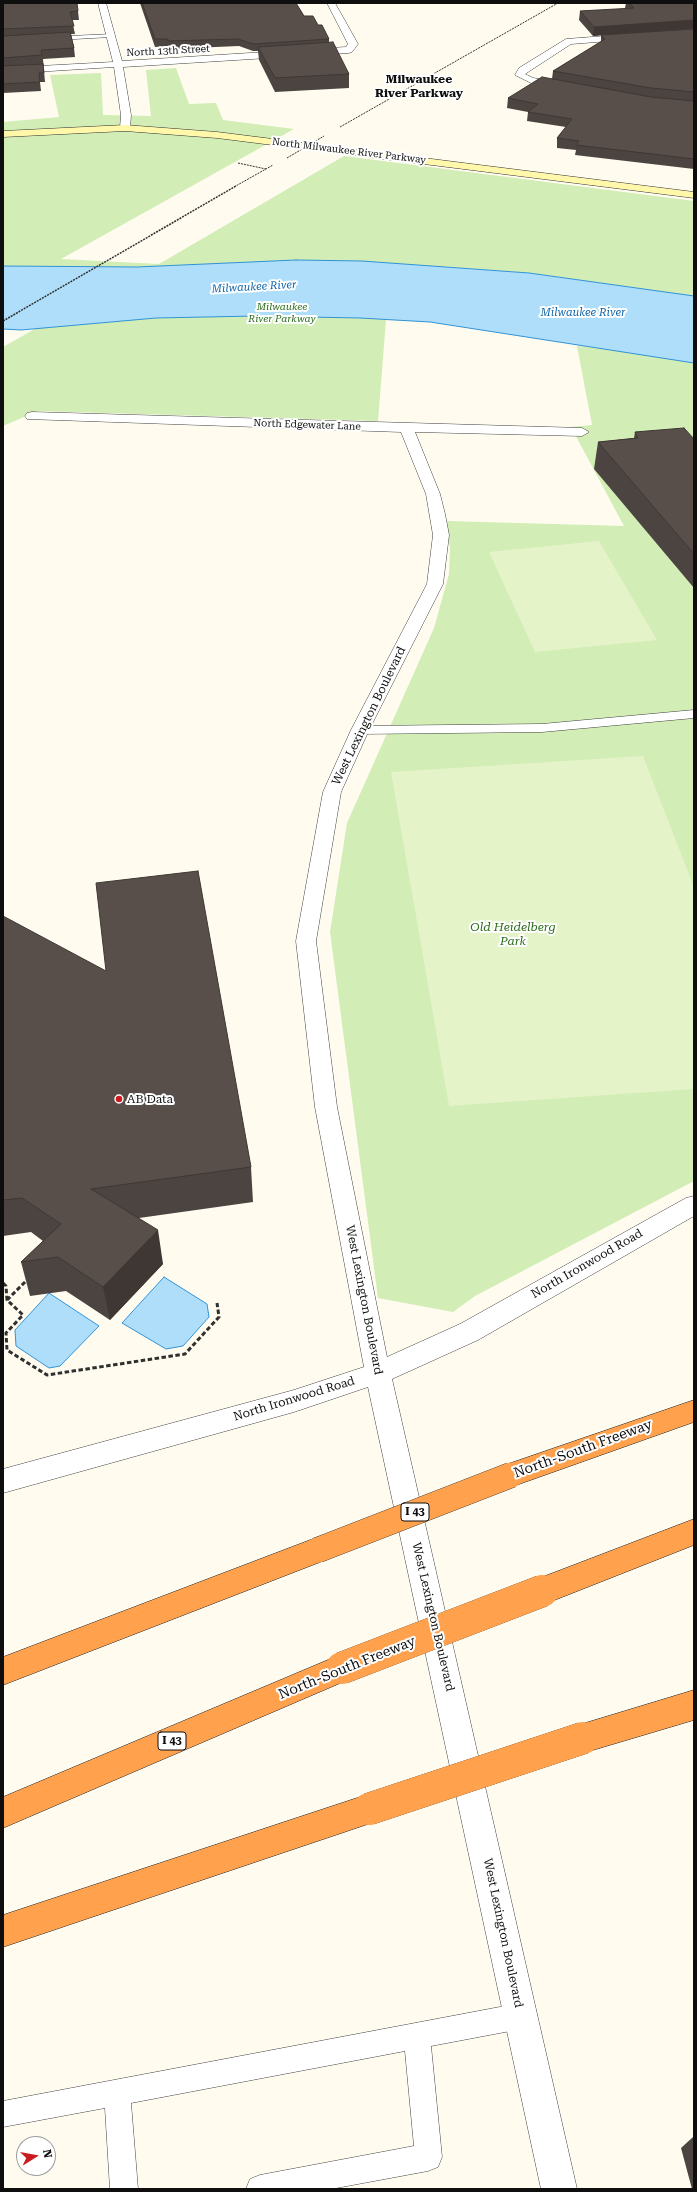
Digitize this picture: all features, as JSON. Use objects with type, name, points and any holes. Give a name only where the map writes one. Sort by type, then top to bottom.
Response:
[{"type":"highway","points":[[615,1437],[694,1398]]},
{"type":"highway","name":"North-South Freeway","points":[[3,1671],[511,1475],[615,1437],[694,1411]]},
{"type":"highway","name":"North-South Freeway","points":[[3,1813],[342,1668],[694,1532]]},
{"type":"highway","points":[[3,1931],[583,1738],[694,1705]]},
{"type":"street","points":[[102,3],[118,64],[126,115],[125,128]]},
{"type":"street","name":"North 13th Street","points":[[3,71],[349,50],[353,44],[331,3]]},
{"type":"street","points":[[576,88],[531,80],[520,75],[522,70],[569,41],[642,36]]},
{"type":"street","name":"North Milwaukee River Parkway","points":[[3,134],[125,128],[217,134],[694,196]]},
{"type":"street","name":"North Edgewater Lane","points":[[32,416],[582,432]]},
{"type":"street","name":"West Lexington Boulevard","points":[[406,428],[433,494],[441,535],[440,553],[434,584],[360,730],[332,792],[306,942],[326,1107],[378,1373],[559,2189]]},
{"type":"street","name":"North Ironwood Road","points":[[3,1481],[294,1401],[378,1373],[469,1332],[694,1205]]},
{"type":"lane","points":[[3,41],[111,35]]},
{"type":"lane","points":[[360,730],[542,728],[694,714]]},
{"type":"lane","points":[[3,2114],[521,2016]]},
{"type":"lane","points":[[260,2189],[428,2156],[417,2035]]},
{"type":"lane","points":[[117,2093],[124,2189]]},
{"type":"path","points":[[338,128],[558,3]]},
{"type":"path","points":[[287,158],[324,136]]},
{"type":"path","points":[[3,321],[273,165]]},
{"type":"path","points":[[7,1300],[29,1278]]},
{"type":"path","points":[[3,1283],[6,1286],[7,1300],[23,1316],[6,1333],[7,1350],[47,1375],[185,1354],[219,1317],[217,1303]]},
{"type":"green space","name":"Milwaukee River Parkway","points":[[176,68],[189,104],[216,103],[223,120],[294,129],[61,259],[159,264],[344,156],[694,201],[694,297],[529,273],[448,267],[430,322],[386,320],[378,421],[38,411],[3,426],[3,347],[47,322],[3,286],[3,122],[59,117],[50,75],[101,73],[103,115],[151,116],[146,70]]},
{"type":"green space","name":"Old Heidelberg Park","points":[[577,346],[614,349],[694,363],[694,1181],[475,1296],[453,1312],[378,1298],[330,932],[347,823],[434,628],[449,574],[450,549],[447,521],[624,526],[571,427],[592,425]]},
{"type":"green space","points":[[599,541],[657,640],[535,652],[489,552]]},
{"type":"green space","points":[[643,756],[694,887],[694,1089],[449,1106],[391,772]]},
{"type":"water","name":"Milwaukee River","points":[[296,260],[362,261],[529,273],[694,296],[694,363],[430,322],[360,318],[255,316],[156,318],[21,330],[3,329],[3,266],[137,267]]},
{"type":"water","points":[[164,1277],[207,1304],[209,1317],[183,1346],[166,1349],[122,1323]]},
{"type":"water","points":[[49,1293],[99,1326],[60,1366],[49,1368],[16,1346],[15,1330]]},
{"type":"building","points":[[3,3],[77,3],[78,11],[70,12],[74,26],[3,29]]},
{"type":"building","points":[[142,3],[296,3],[304,16],[313,16],[318,25],[322,25],[329,39],[253,44],[238,39],[168,41],[168,39],[155,39]]},
{"type":"building","points":[[629,3],[694,3],[694,20],[594,27],[580,11],[634,8]]},
{"type":"building","points":[[694,29],[694,92],[651,88],[553,71],[605,39],[601,35]]},
{"type":"building","points":[[70,32],[74,48],[41,50],[42,55],[3,58],[3,36]]},
{"type":"building","points":[[333,42],[349,74],[275,78],[258,47]]},
{"type":"building","points":[[43,64],[44,73],[39,73],[40,82],[3,84],[3,66]]},
{"type":"building","points":[[542,77],[651,97],[694,101],[694,159],[576,145],[579,141],[557,138],[572,119],[528,112],[538,104],[508,98]]},
{"type":"building","points":[[684,428],[694,439],[694,554],[598,442],[638,438],[635,432]]},
{"type":"building","name":"AB Data","points":[[198,871],[251,1167],[91,1189],[158,1230],[103,1287],[58,1257],[21,1262],[61,1224],[22,1198],[3,1200],[3,916],[106,971],[96,883]]},
{"type":"place","name":"AB Data","points":[[119,1099]]},
{"type":"district","name":"Milwaukee River Parkway","points":[[419,86]]}]
